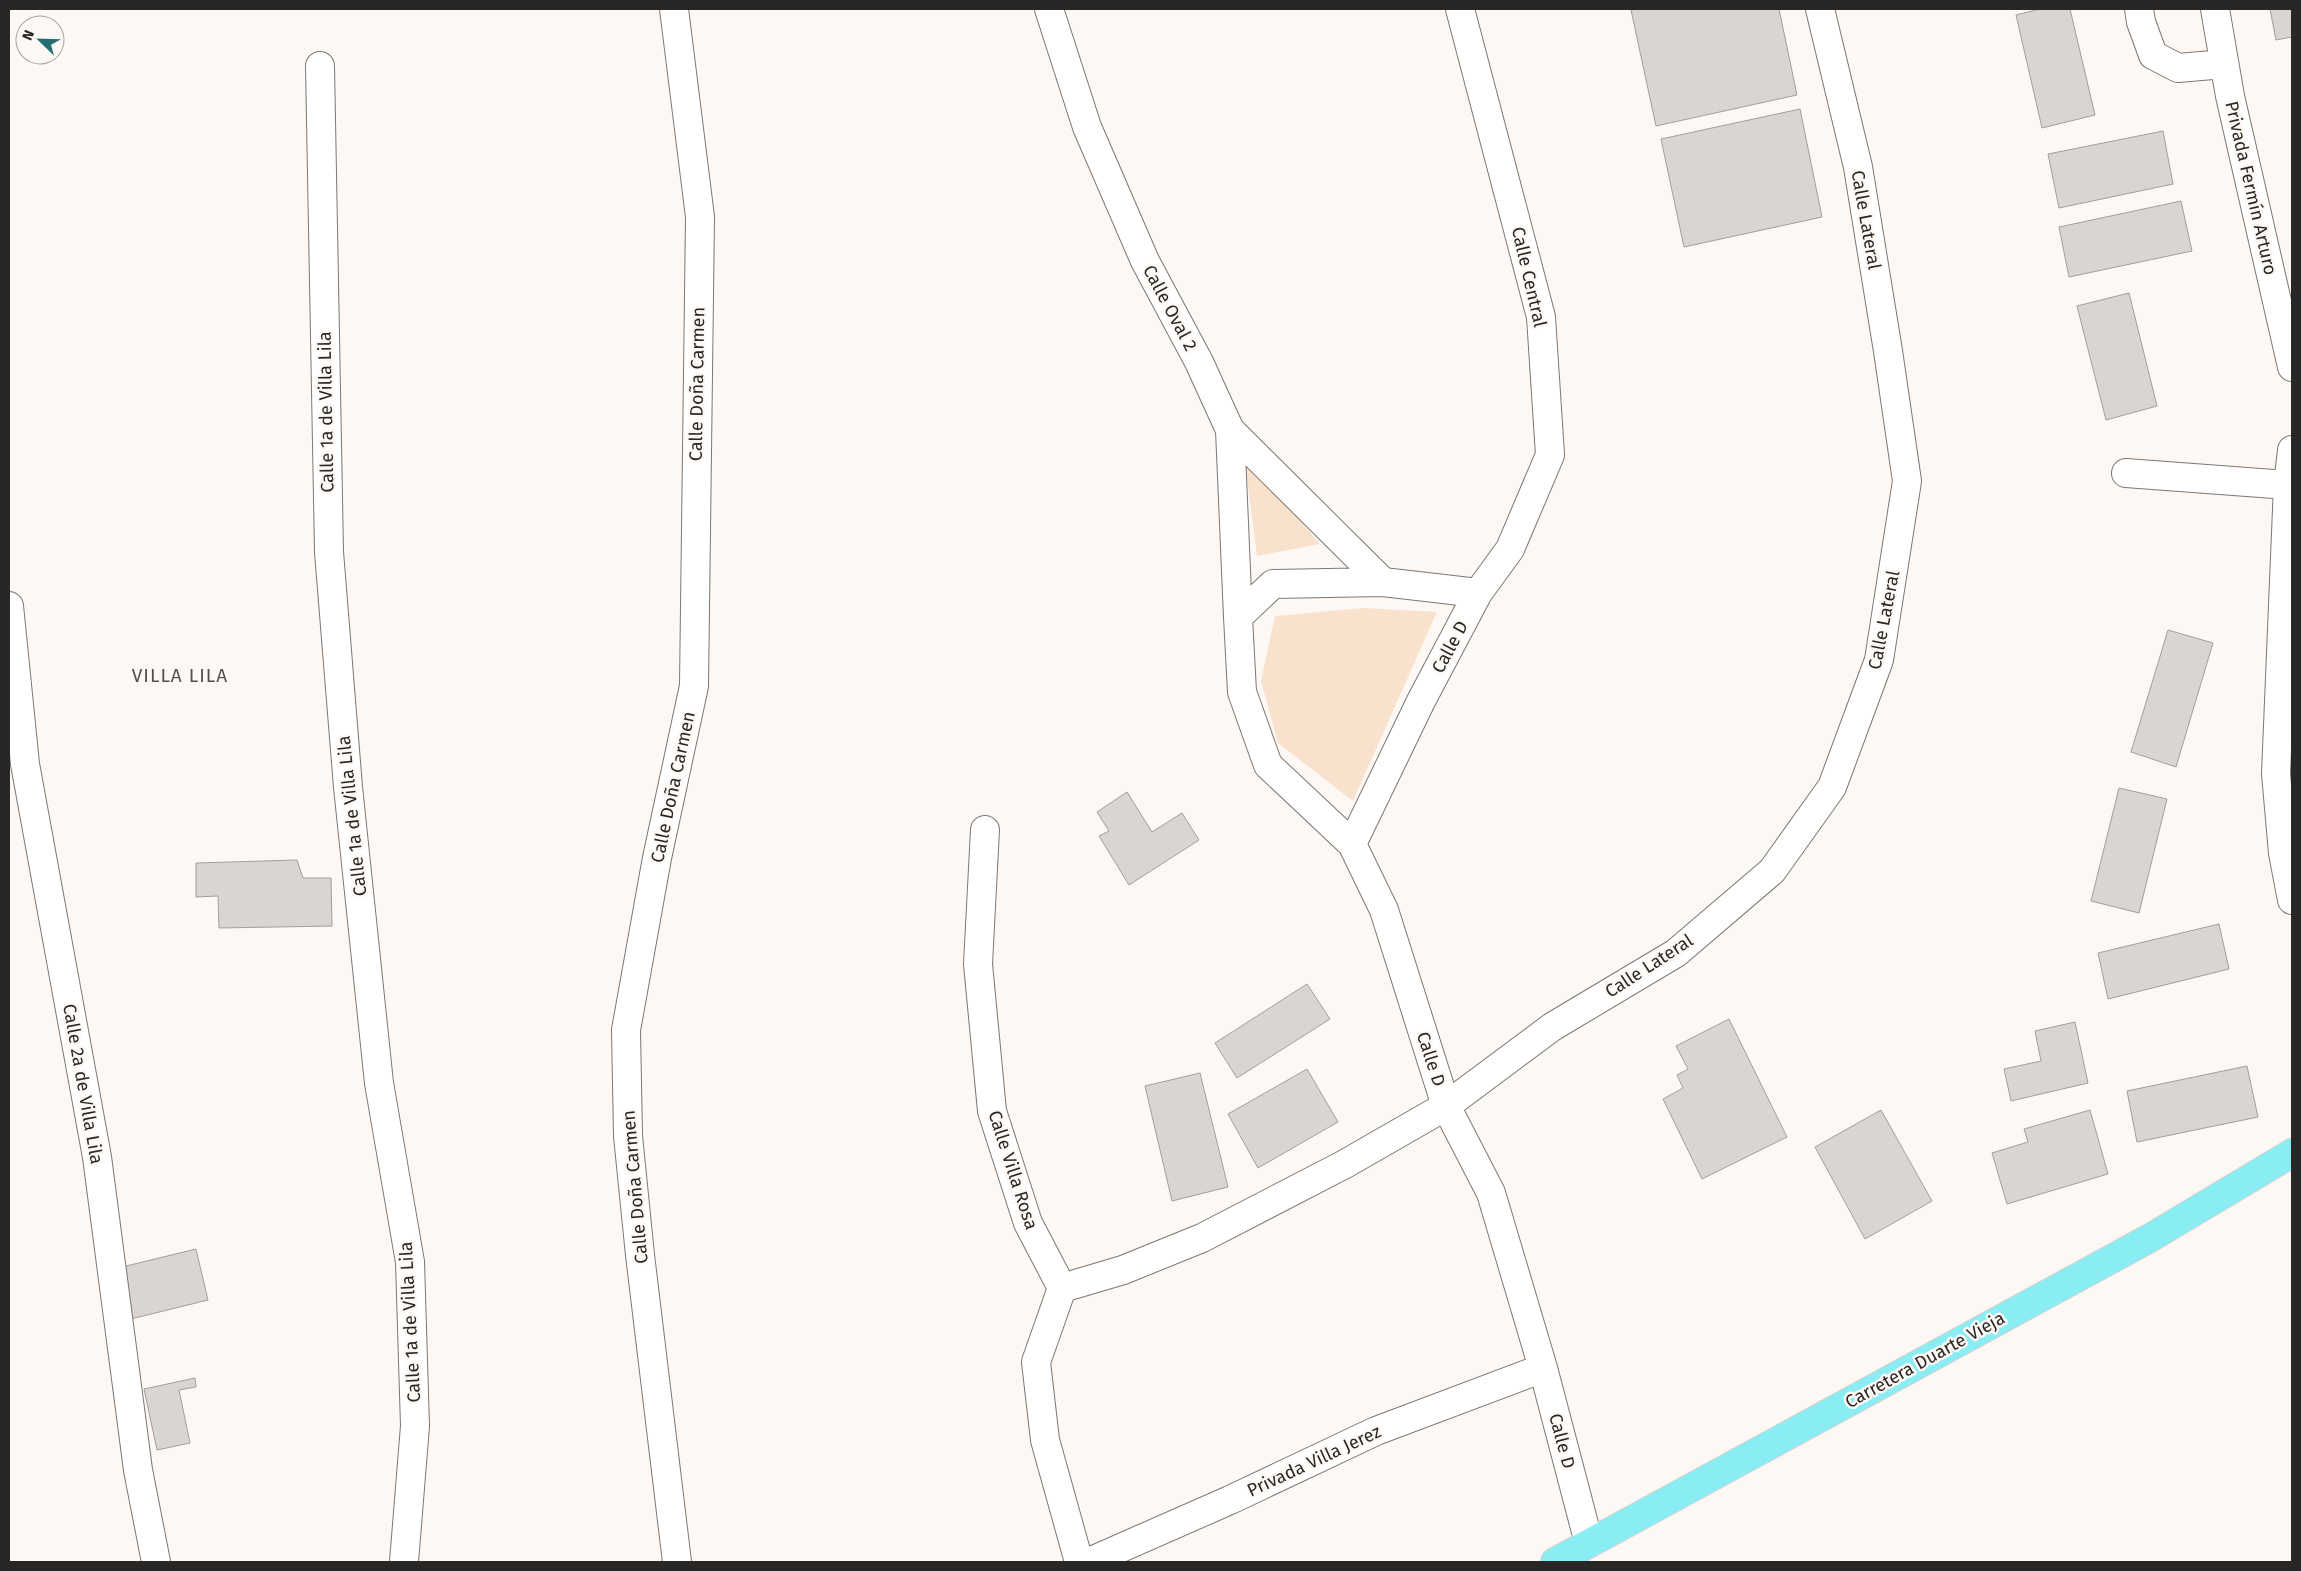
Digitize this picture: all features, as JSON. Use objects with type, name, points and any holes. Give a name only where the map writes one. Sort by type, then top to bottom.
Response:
[{"type":"main road","name":"Carretera Duarte Vieja","points":[[1555,1562],[2150,1238],[2292,1152]]},
{"type":"street","name":"Calle Doña Carmen","points":[[674,9],[700,216],[694,686],[657,858],[626,1030],[628,1136],[640,1255],[677,1562]]},
{"type":"street","name":"Calle Oval 2","points":[[1049,9],[1087,127],[1145,261],[1198,362],[1230,430],[1242,692],[1268,765],[1352,844]]},
{"type":"street","name":"Calle Central","points":[[1460,9],[1541,318],[1550,455],[1510,549],[1478,593]]},
{"type":"street","name":"Calle Lateral","points":[[1446,1106],[1552,1026],[1676,954],[1772,872],[1832,787],[1879,660],[1907,481],[1858,167],[1820,9]]},
{"type":"street","points":[[2139,9],[2140,22],[2153,55],[2178,68],[2224,64]]},
{"type":"street","name":"Privada Fermín Arturo","points":[[2215,9],[2224,64],[2292,367]]},
{"type":"street","name":"Calle 1a de Villa Lila","points":[[320,66],[329,552],[348,787],[379,1083],[410,1262],[415,1426],[404,1562]]},
{"type":"street","points":[[1230,430],[1383,582]]},
{"type":"street","points":[[2292,450],[2288,485],[2284,773],[2292,900]]},
{"type":"street","points":[[2126,473],[2288,485]]},
{"type":"street","points":[[1238,617],[1273,584],[1383,582],[1478,593]]},
{"type":"street","name":"Calle D","points":[[1478,593],[1421,701],[1352,844],[1384,910],[1446,1106],[1491,1193],[1543,1368],[1589,1543]]},
{"type":"street","name":"Calle 2a de Villa Lila","points":[[9,606],[25,764],[97,1157],[138,1470],[156,1562]]},
{"type":"street","name":"Calle Villa Rosa","points":[[985,830],[978,964],[992,1111],[1028,1222],[1062,1288]]},
{"type":"street","points":[[1079,1562],[1045,1440],[1036,1362],[1062,1288],[1124,1270],[1202,1238],[1345,1164],[1446,1106]]},
{"type":"street","name":"Privada Villa Jerez","points":[[1089,1562],[1230,1500],[1376,1431],[1543,1368]]},
{"type":"shaded area","points":[[1244,455],[1320,544],[1257,556]]},
{"type":"shaded area","points":[[1364,608],[1437,612],[1353,801],[1278,743],[1261,681],[1275,616]]},
{"type":"building","points":[[1779,9],[1797,95],[1656,126],[1631,10]]},
{"type":"building","points":[[2040,9],[2070,9],[2095,115],[2042,128],[2016,15]]},
{"type":"building","points":[[2270,9],[2292,9],[2292,37],[2276,40]]},
{"type":"building","points":[[1800,109],[1822,217],[1684,247],[1661,139]]},
{"type":"building","points":[[2163,131],[2173,184],[2059,208],[2048,154]]},
{"type":"building","points":[[2181,201],[2192,251],[2069,277],[2059,227]]},
{"type":"building","points":[[2129,293],[2157,406],[2106,420],[2077,306]]},
{"type":"building","points":[[2168,630],[2213,643],[2176,767],[2131,752]]},
{"type":"building","points":[[2119,788],[2167,799],[2139,913],[2091,901]]},
{"type":"building","points":[[1127,792],[1152,832],[1182,813],[1199,840],[1129,885],[1099,836],[1109,831],[1097,812]]},
{"type":"building","points":[[297,860],[303,878],[331,878],[332,926],[219,928],[218,896],[196,897],[196,863]]},
{"type":"building","points":[[2219,924],[2229,969],[2108,999],[2098,953]]},
{"type":"building","points":[[1307,984],[1330,1019],[1237,1078],[1215,1043]]},
{"type":"building","points":[[1729,1019],[1787,1137],[1702,1179],[1663,1099],[1683,1088],[1677,1075],[1688,1069],[1676,1046]]},
{"type":"building","points":[[2075,1022],[2088,1083],[2011,1101],[2004,1069],[2041,1061],[2035,1031]]},
{"type":"building","points":[[2247,1066],[2258,1117],[2137,1142],[2127,1091]]},
{"type":"building","points":[[1307,1069],[1338,1122],[1258,1168],[1228,1114]]},
{"type":"building","points":[[1200,1073],[1228,1187],[1172,1201],[1145,1086]]},
{"type":"building","points":[[1881,1110],[1932,1201],[1865,1239],[1815,1147]]},
{"type":"building","points":[[2090,1110],[2108,1174],[2007,1204],[1992,1153],[2028,1142],[2024,1129]]},
{"type":"building","points":[[196,1249],[208,1300],[131,1319],[118,1268]]},
{"type":"building","points":[[195,1378],[196,1387],[179,1390],[190,1443],[157,1450],[144,1389]]},
{"type":"district","name":"VILLA LILA","points":[[180,675]]}]
